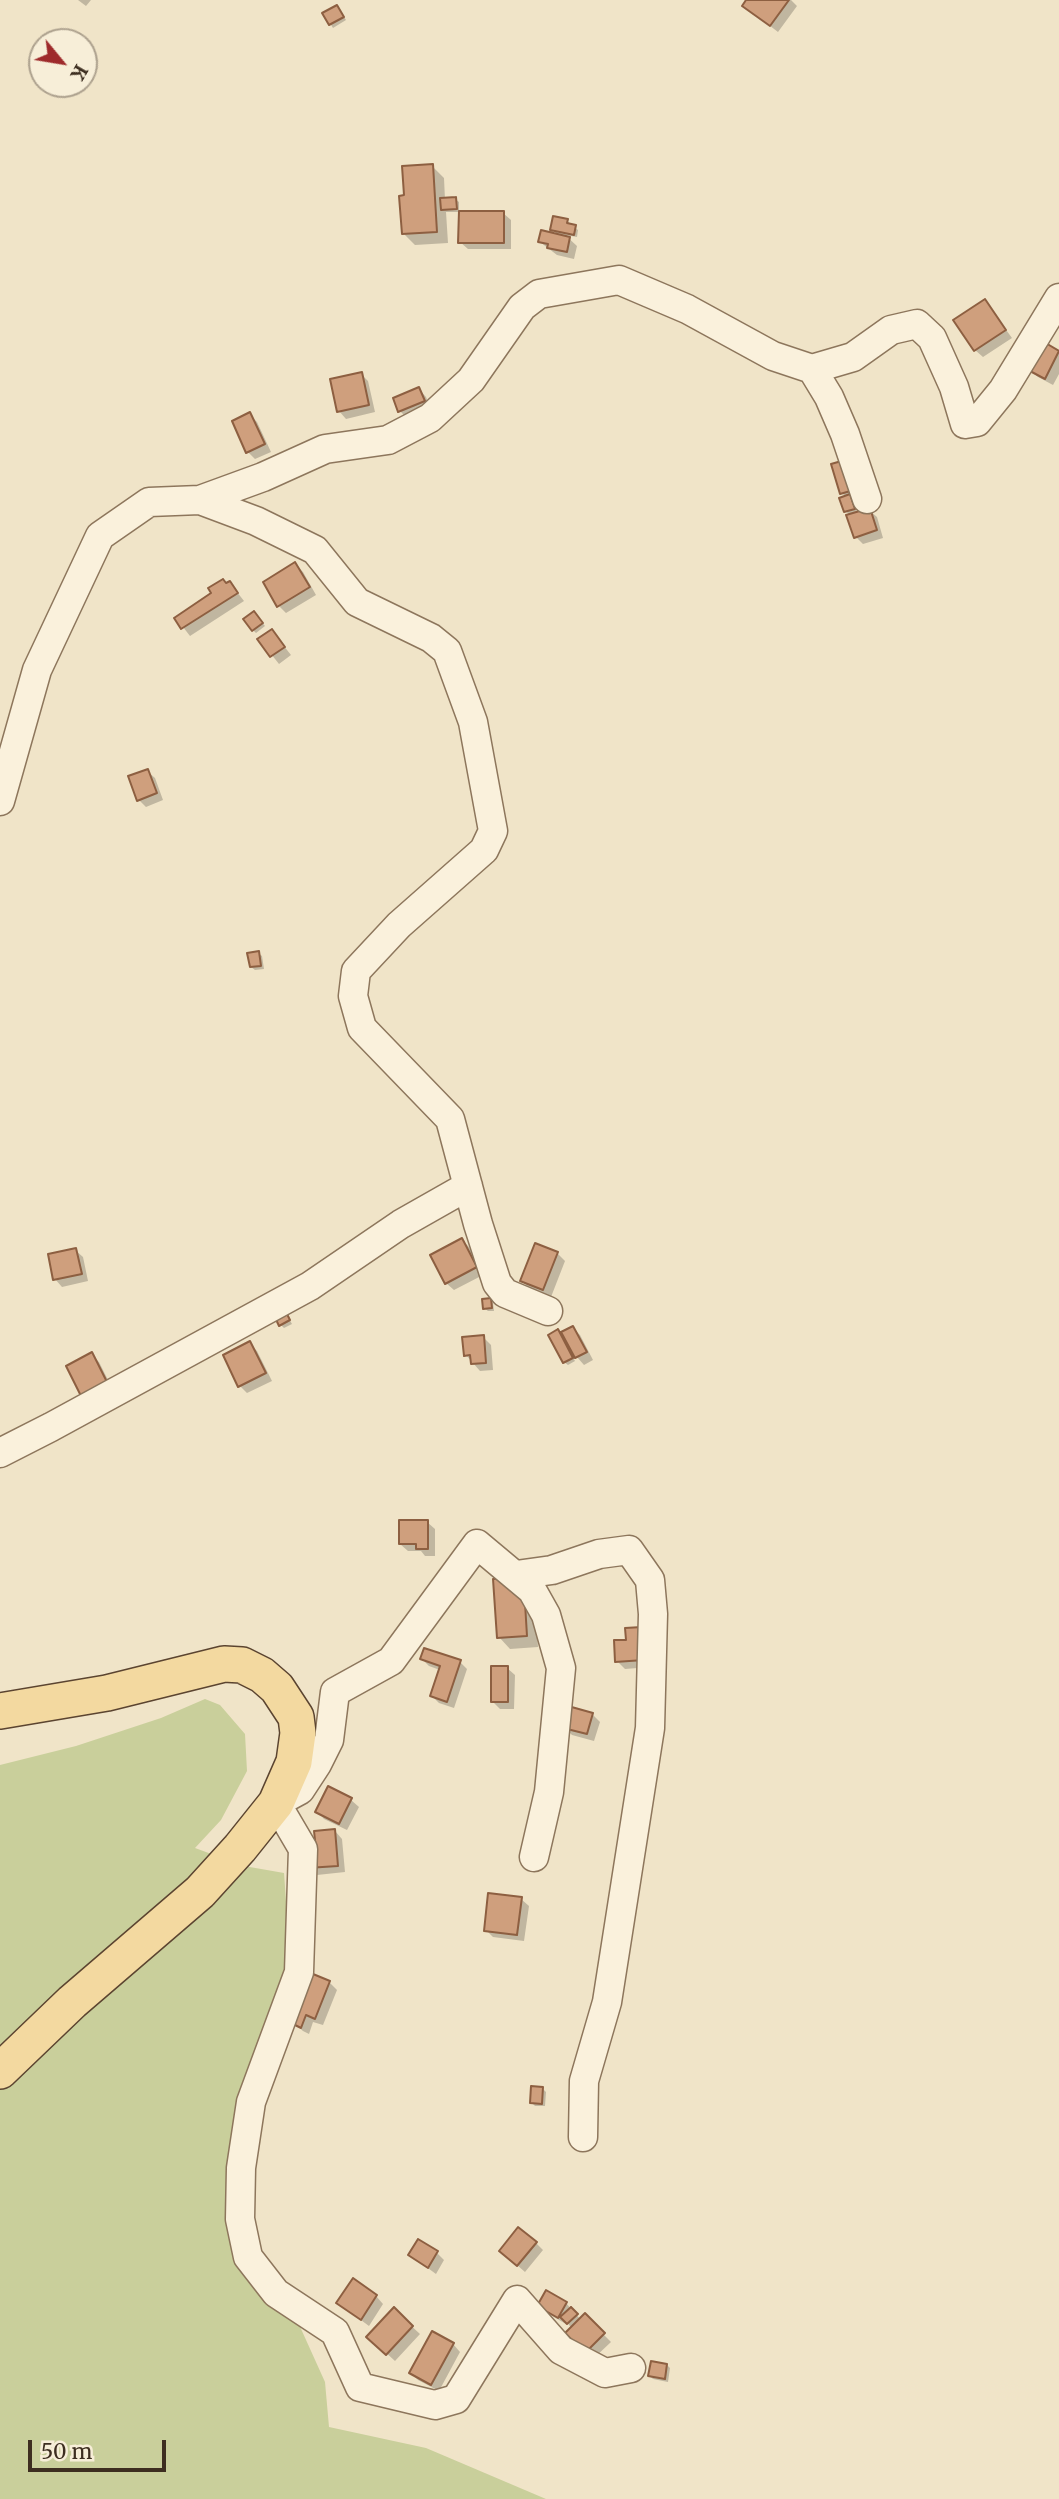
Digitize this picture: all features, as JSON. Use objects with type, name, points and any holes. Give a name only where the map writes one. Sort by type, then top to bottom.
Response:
[{"type":"main road","points":[[0,1711],[107,1693],[224,1664],[242,1665],[262,1675],[277,1688],[296,1717],[298,1733],[294,1762],[276,1803],[240,1848],[200,1892],[72,2003],[0,2071]]},
{"type":"main road","points":[[0,1730],[118,1707],[212,1684],[238,1682],[252,1686],[265,1697],[282,1732],[283,1751],[267,1789],[248,1817],[219,1850],[167,1901],[0,2046]]},
{"type":"street","points":[[0,801],[37,670],[100,536],[149,502],[200,500],[264,477],[325,449],[388,440],[430,418],[471,380],[522,307],[539,294],[619,280],[687,309],[773,356],[812,369],[853,357],[891,330],[917,324],[932,338],[954,387],[965,424],[977,422],[1003,390],[1059,298]]},
{"type":"street","points":[[812,369],[829,397],[845,434],[867,499]]},
{"type":"street","points":[[200,500],[256,521],[315,550],[357,602],[431,638],[447,651],[474,722],[493,831],[484,850],[399,925],[356,971],[353,996],[362,1028],[450,1119],[497,1283],[505,1293],[548,1311]]},
{"type":"street","points":[[0,1453],[310,1286],[401,1224],[468,1186]]},
{"type":"street","points":[[534,1857],[549,1792],[561,1668],[546,1615],[532,1590],[477,1544],[391,1661],[335,1692],[329,1740],[317,1764],[300,1790],[276,1803],[303,1849],[299,1972],[251,2102],[241,2168],[240,2219],[248,2257],[276,2293],[335,2332],[359,2387],[435,2405],[456,2399],[517,2300],[561,2350],[605,2373],[631,2368]]},
{"type":"street","points":[[516,1574],[552,1570],[599,1554],[629,1550],[650,1580],[653,1614],[650,1728],[607,2002],[584,2081],[583,2137]]},
{"type":"green space","points":[[205,1699],[220,1705],[245,1734],[247,1771],[221,1820],[195,1848],[244,1866],[284,1873],[291,1971],[241,2114],[240,2247],[297,2320],[325,2382],[329,2427],[426,2448],[546,2499],[0,2499],[0,1765],[76,1746],[161,1718]]},
{"type":"building","points":[[746,0],[789,0],[770,26],[742,6]]},
{"type":"building","points":[[337,5],[344,17],[329,25],[322,13]]},
{"type":"building","points":[[433,164],[437,232],[402,234],[399,196],[404,195],[402,166]]},
{"type":"building","points":[[456,197],[457,209],[441,210],[440,198]]},
{"type":"building","points":[[459,211],[504,211],[504,243],[458,243]]},
{"type":"building","points":[[553,216],[568,219],[567,223],[576,225],[574,235],[550,230]]},
{"type":"building","points":[[541,230],[570,237],[567,252],[547,248],[548,244],[538,242]]},
{"type":"building","points":[[985,299],[1006,330],[974,351],[953,320]]},
{"type":"building","points":[[1044,342],[1059,351],[1045,379],[1028,370]]},
{"type":"building","points":[[362,372],[369,405],[337,412],[330,379]]},
{"type":"building","points":[[419,387],[425,401],[398,412],[393,398]]},
{"type":"building","points":[[250,412],[265,444],[246,453],[232,421]]},
{"type":"building","points":[[845,460],[854,490],[840,494],[831,464]]},
{"type":"building","points":[[850,494],[855,509],[844,512],[839,498]]},
{"type":"building","points":[[870,508],[877,530],[854,538],[846,515]]},
{"type":"building","points":[[295,562],[310,587],[277,607],[263,582]]},
{"type":"building","points":[[223,579],[226,583],[230,581],[238,593],[181,629],[174,618],[211,593],[208,588]]},
{"type":"building","points":[[254,611],[263,623],[252,631],[243,619]]},
{"type":"building","points":[[272,629],[285,647],[270,657],[257,639]]},
{"type":"building","points":[[148,769],[157,793],[137,801],[128,776]]},
{"type":"building","points":[[259,951],[261,966],[250,967],[247,953]]},
{"type":"building","points":[[462,1238],[477,1267],[445,1284],[430,1255]]},
{"type":"building","points":[[535,1243],[558,1252],[543,1290],[520,1281]]},
{"type":"building","points":[[76,1248],[82,1274],[53,1280],[48,1254]]},
{"type":"building","points":[[491,1298],[492,1308],[483,1309],[482,1299]]},
{"type":"building","points":[[285,1310],[290,1320],[279,1326],[274,1315]]},
{"type":"building","points":[[573,1326],[587,1352],[575,1358],[561,1332]]},
{"type":"building","points":[[558,1329],[573,1358],[563,1363],[548,1335]]},
{"type":"building","points":[[484,1335],[486,1363],[471,1364],[470,1355],[464,1356],[462,1337]]},
{"type":"building","points":[[250,1341],[266,1373],[238,1387],[223,1355]]},
{"type":"building","points":[[92,1352],[108,1384],[82,1398],[66,1366]]},
{"type":"building","points":[[399,1520],[428,1520],[428,1549],[416,1549],[416,1544],[399,1544]]},
{"type":"building","points":[[509,1578],[524,1586],[527,1636],[497,1638],[493,1579]]},
{"type":"building","points":[[642,1627],[644,1660],[615,1662],[614,1640],[626,1640],[625,1628]]},
{"type":"building","points":[[424,1648],[461,1660],[447,1702],[430,1696],[440,1666],[420,1659]]},
{"type":"building","points":[[491,1666],[508,1666],[508,1702],[491,1702]]},
{"type":"building","points":[[568,1706],[593,1713],[587,1734],[563,1728]]},
{"type":"building","points":[[328,1786],[352,1798],[339,1824],[315,1812]]},
{"type":"building","points":[[335,1829],[338,1866],[307,1868],[316,1849],[314,1831]]},
{"type":"building","points":[[488,1893],[522,1897],[517,1935],[484,1931]]},
{"type":"building","points":[[313,1974],[330,1981],[315,2019],[306,2015],[301,2028],[293,2024]]},
{"type":"building","points":[[531,2086],[543,2087],[542,2104],[530,2103]]},
{"type":"building","points":[[518,2227],[537,2242],[517,2266],[499,2251]]},
{"type":"building","points":[[418,2239],[438,2251],[428,2268],[408,2255]]},
{"type":"building","points":[[353,2278],[377,2295],[361,2320],[336,2303]]},
{"type":"building","points":[[546,2290],[567,2302],[558,2318],[537,2306]]},
{"type":"building","points":[[394,2307],[413,2326],[386,2355],[366,2337]]},
{"type":"building","points":[[571,2307],[578,2314],[567,2324],[560,2317]]},
{"type":"building","points":[[585,2313],[605,2333],[585,2353],[565,2333]]},
{"type":"building","points":[[432,2331],[454,2343],[431,2385],[409,2373]]},
{"type":"building","points":[[651,2361],[667,2364],[665,2379],[648,2376]]}]
